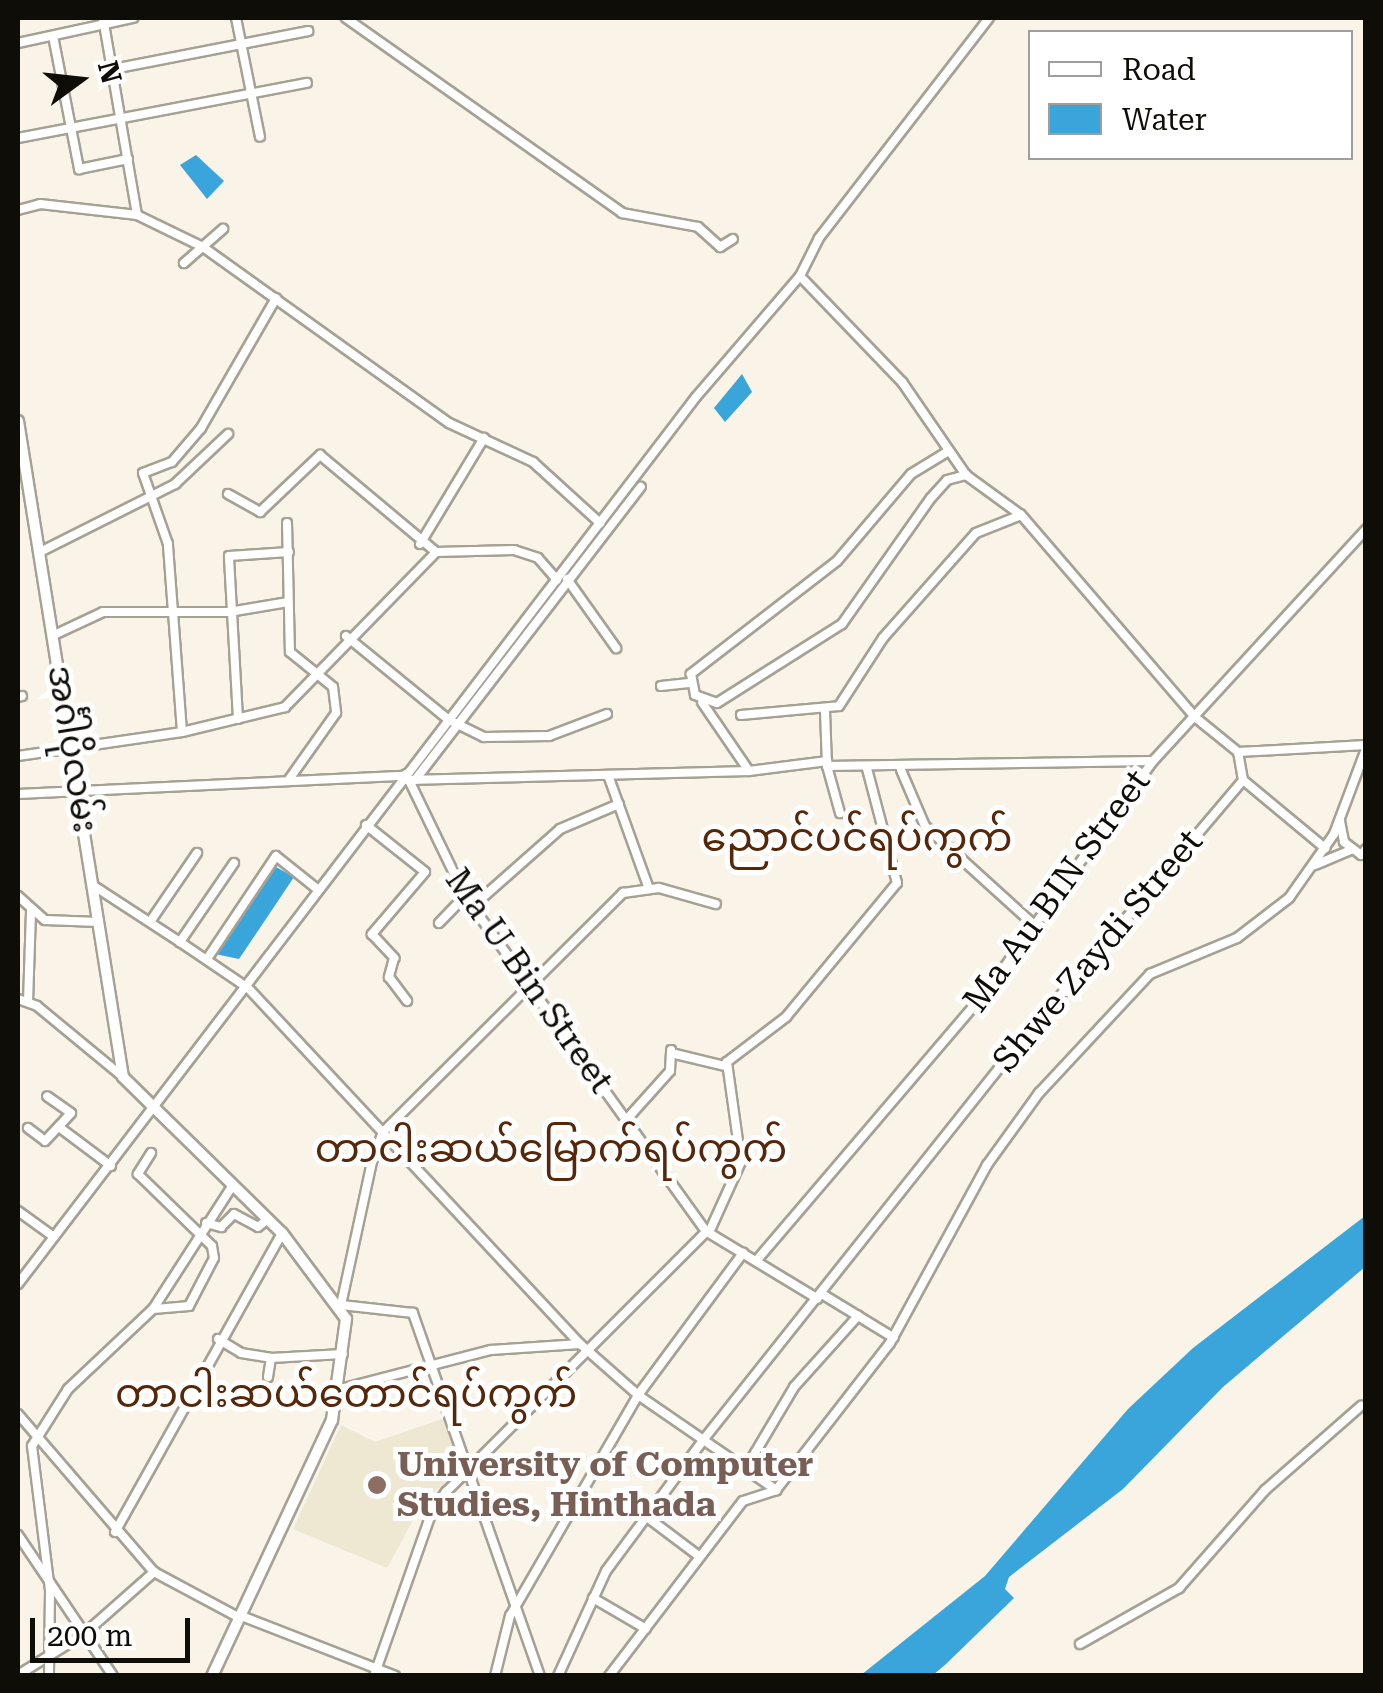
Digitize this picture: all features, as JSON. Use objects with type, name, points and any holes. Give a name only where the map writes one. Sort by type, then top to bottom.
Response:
[{"type":"main road","name":"အင်္ဂါပိုလမ်း","points":[[18,421],[75,751],[123,1077]]},
{"type":"main road","points":[[123,1077],[282,1233],[340,1306],[344,1354],[332,1420],[212,1676]]},
{"type":"street","points":[[18,43],[104,20],[132,18]]},
{"type":"street","points":[[236,18],[260,137]]},
{"type":"street","points":[[346,18],[622,213],[698,227],[720,247],[733,239]]},
{"type":"street","points":[[408,778],[768,304],[800,276],[819,238],[989,18]]},
{"type":"street","points":[[104,20],[137,215]]},
{"type":"street","points":[[113,69],[243,47],[308,30]]},
{"type":"street","points":[[53,36],[78,169],[128,159]]},
{"type":"street","points":[[18,138],[307,83]]},
{"type":"street","points":[[18,210],[40,204],[137,215],[203,247],[450,423],[553,476],[600,522]]},
{"type":"street","points":[[184,263],[222,228]]},
{"type":"street","points":[[609,1676],[750,1492],[776,1490],[894,1338],[987,1165],[1070,1059],[1150,974],[1261,922],[1313,866],[1340,820],[1366,747],[1238,752],[1194,717],[1021,515],[966,475],[946,452],[902,382],[800,276]]},
{"type":"street","points":[[182,732],[168,544],[155,495],[143,473],[172,462],[201,428],[276,298]]},
{"type":"street","points":[[42,551],[155,495],[228,434]]},
{"type":"street","points":[[420,544],[484,438]]},
{"type":"street","points":[[749,771],[689,683],[691,674],[858,542],[884,502],[946,452]]},
{"type":"street","points":[[228,494],[260,512],[320,455],[420,544],[436,552],[514,550],[538,558],[569,581],[616,648]]},
{"type":"street","points":[[702,702],[717,703],[855,612],[931,498],[947,480],[966,475]]},
{"type":"street","points":[[18,1284],[248,988],[366,826],[459,726],[640,487]]},
{"type":"street","points":[[740,715],[825,711],[843,702],[883,638],[976,533],[1021,515]]},
{"type":"street","points":[[287,523],[290,652],[334,687],[336,713],[290,778]]},
{"type":"street","name":"Ma Au BIN Street","points":[[756,1261],[974,1007],[1153,761],[1366,529]]},
{"type":"street","points":[[238,719],[229,612],[229,556],[289,552]]},
{"type":"street","points":[[18,756],[75,751],[182,732],[294,701],[346,636],[436,552]]},
{"type":"street","points":[[54,635],[103,612],[229,612],[288,602]]},
{"type":"street","points":[[346,636],[449,720],[484,738],[528,738],[607,714]]},
{"type":"street","points":[[661,686],[689,683]]},
{"type":"street","points":[[825,711],[827,764],[840,813]]},
{"type":"street","points":[[1238,752],[1243,780],[1326,848]]},
{"type":"street","points":[[18,794],[290,778],[749,771],[827,764],[901,770],[1153,761]]},
{"type":"street","points":[[725,1066],[786,1017],[895,890],[867,769]]},
{"type":"street","points":[[901,770],[925,826],[1034,925]]},
{"type":"street","points":[[608,774],[649,890]]},
{"type":"street","name":"Ma U Bin Street","points":[[408,778],[465,896],[534,982],[707,1231],[894,1338]]},
{"type":"street","name":"Shwe Zaydi Street","points":[[558,1676],[593,1598],[704,1440],[999,1068],[1243,780]]},
{"type":"street","points":[[473,906],[560,829],[619,804]]},
{"type":"street","points":[[1340,820],[1352,850]]},
{"type":"street","points":[[366,826],[425,872],[372,934],[394,958],[389,977],[407,1002]]},
{"type":"street","points":[[1313,866],[1352,850],[1366,849]]},
{"type":"street","points":[[152,919],[198,853]]},
{"type":"street","points":[[207,959],[276,856],[317,889]]},
{"type":"street","points":[[180,942],[234,864]]},
{"type":"street","points":[[94,886],[152,919],[248,988],[580,1344],[638,1395],[776,1490]]},
{"type":"street","points":[[540,1676],[520,1607],[468,1475],[413,1313],[340,1306],[384,1132],[623,893],[649,890],[716,904]]},
{"type":"street","points":[[18,896],[45,920],[100,922]]},
{"type":"street","points":[[440,924],[465,896]]},
{"type":"street","points":[[28,1002],[31,910]]},
{"type":"street","points":[[18,1000],[28,1002],[123,1077]]},
{"type":"street","points":[[627,1119],[670,1070],[671,1051],[725,1066]]},
{"type":"street","points":[[376,1672],[432,1511],[707,1231],[741,1162],[725,1066]]},
{"type":"street","points":[[28,1128],[45,1141],[70,1113],[48,1096]]},
{"type":"street","points":[[59,1127],[111,1166]]},
{"type":"street","points":[[151,1154],[138,1174],[212,1246],[208,1278],[189,1306],[153,1309]]},
{"type":"street","points":[[49,1676],[50,1591],[34,1439],[68,1389],[153,1309],[233,1185]]},
{"type":"street","points":[[18,1211],[54,1237]]},
{"type":"street","points":[[206,1223],[221,1227],[234,1214],[258,1227],[268,1219]]},
{"type":"street","points":[[115,1532],[218,1339],[282,1233]]},
{"type":"street","points":[[495,1676],[510,1616],[520,1607],[638,1395],[743,1253]]},
{"type":"street","points":[[746,1468],[794,1386],[858,1316]]},
{"type":"street","points":[[218,1339],[271,1358],[344,1354]]},
{"type":"street","points":[[340,1389],[432,1364],[580,1344]]},
{"type":"street","points":[[268,1377],[271,1358]]},
{"type":"street","points":[[1080,1644],[1179,1588],[1265,1490],[1361,1406]]},
{"type":"street","points":[[18,1414],[34,1439],[154,1572],[241,1617],[376,1672],[395,1676]]},
{"type":"street","points":[[647,1517],[700,1556]]},
{"type":"street","points":[[18,1537],[50,1591],[113,1676]]},
{"type":"street","points":[[18,1662],[21,1673],[84,1634],[154,1572]]},
{"type":"street","points":[[593,1598],[646,1629]]},
{"type":"shaded area","name":"University of Computer Studies, Hinthada","points":[[445,1418],[460,1471],[424,1500],[387,1568],[293,1529],[341,1425],[375,1442]]},
{"type":"water","points":[[196,155],[224,181],[207,199],[180,165]]},
{"type":"water","points":[[742,374],[752,392],[725,422],[714,408]]},
{"type":"water","points":[[276,867],[294,877],[239,959],[215,954]]},
{"type":"water","points":[[1365,1216],[1365,1267],[1223,1387],[1123,1489],[1009,1577],[1005,1589],[1014,1598],[946,1664],[933,1675],[861,1675],[985,1576],[1128,1409],[1193,1348]]},
{"type":"place","name":"University of Computer Studies, Hinthada","points":[[377,1485]]},
{"type":"district","name":"ညောင်ပင်ရပ်ကွက်","points":[[857,838]]},
{"type":"district","name":"တာငါးဆယ်မြောက်ရပ်ကွက်","points":[[551,1149]]},
{"type":"district","name":"တာငါးဆယ်တောင်ရပ်ကွက်","points":[[346,1394]]}]
